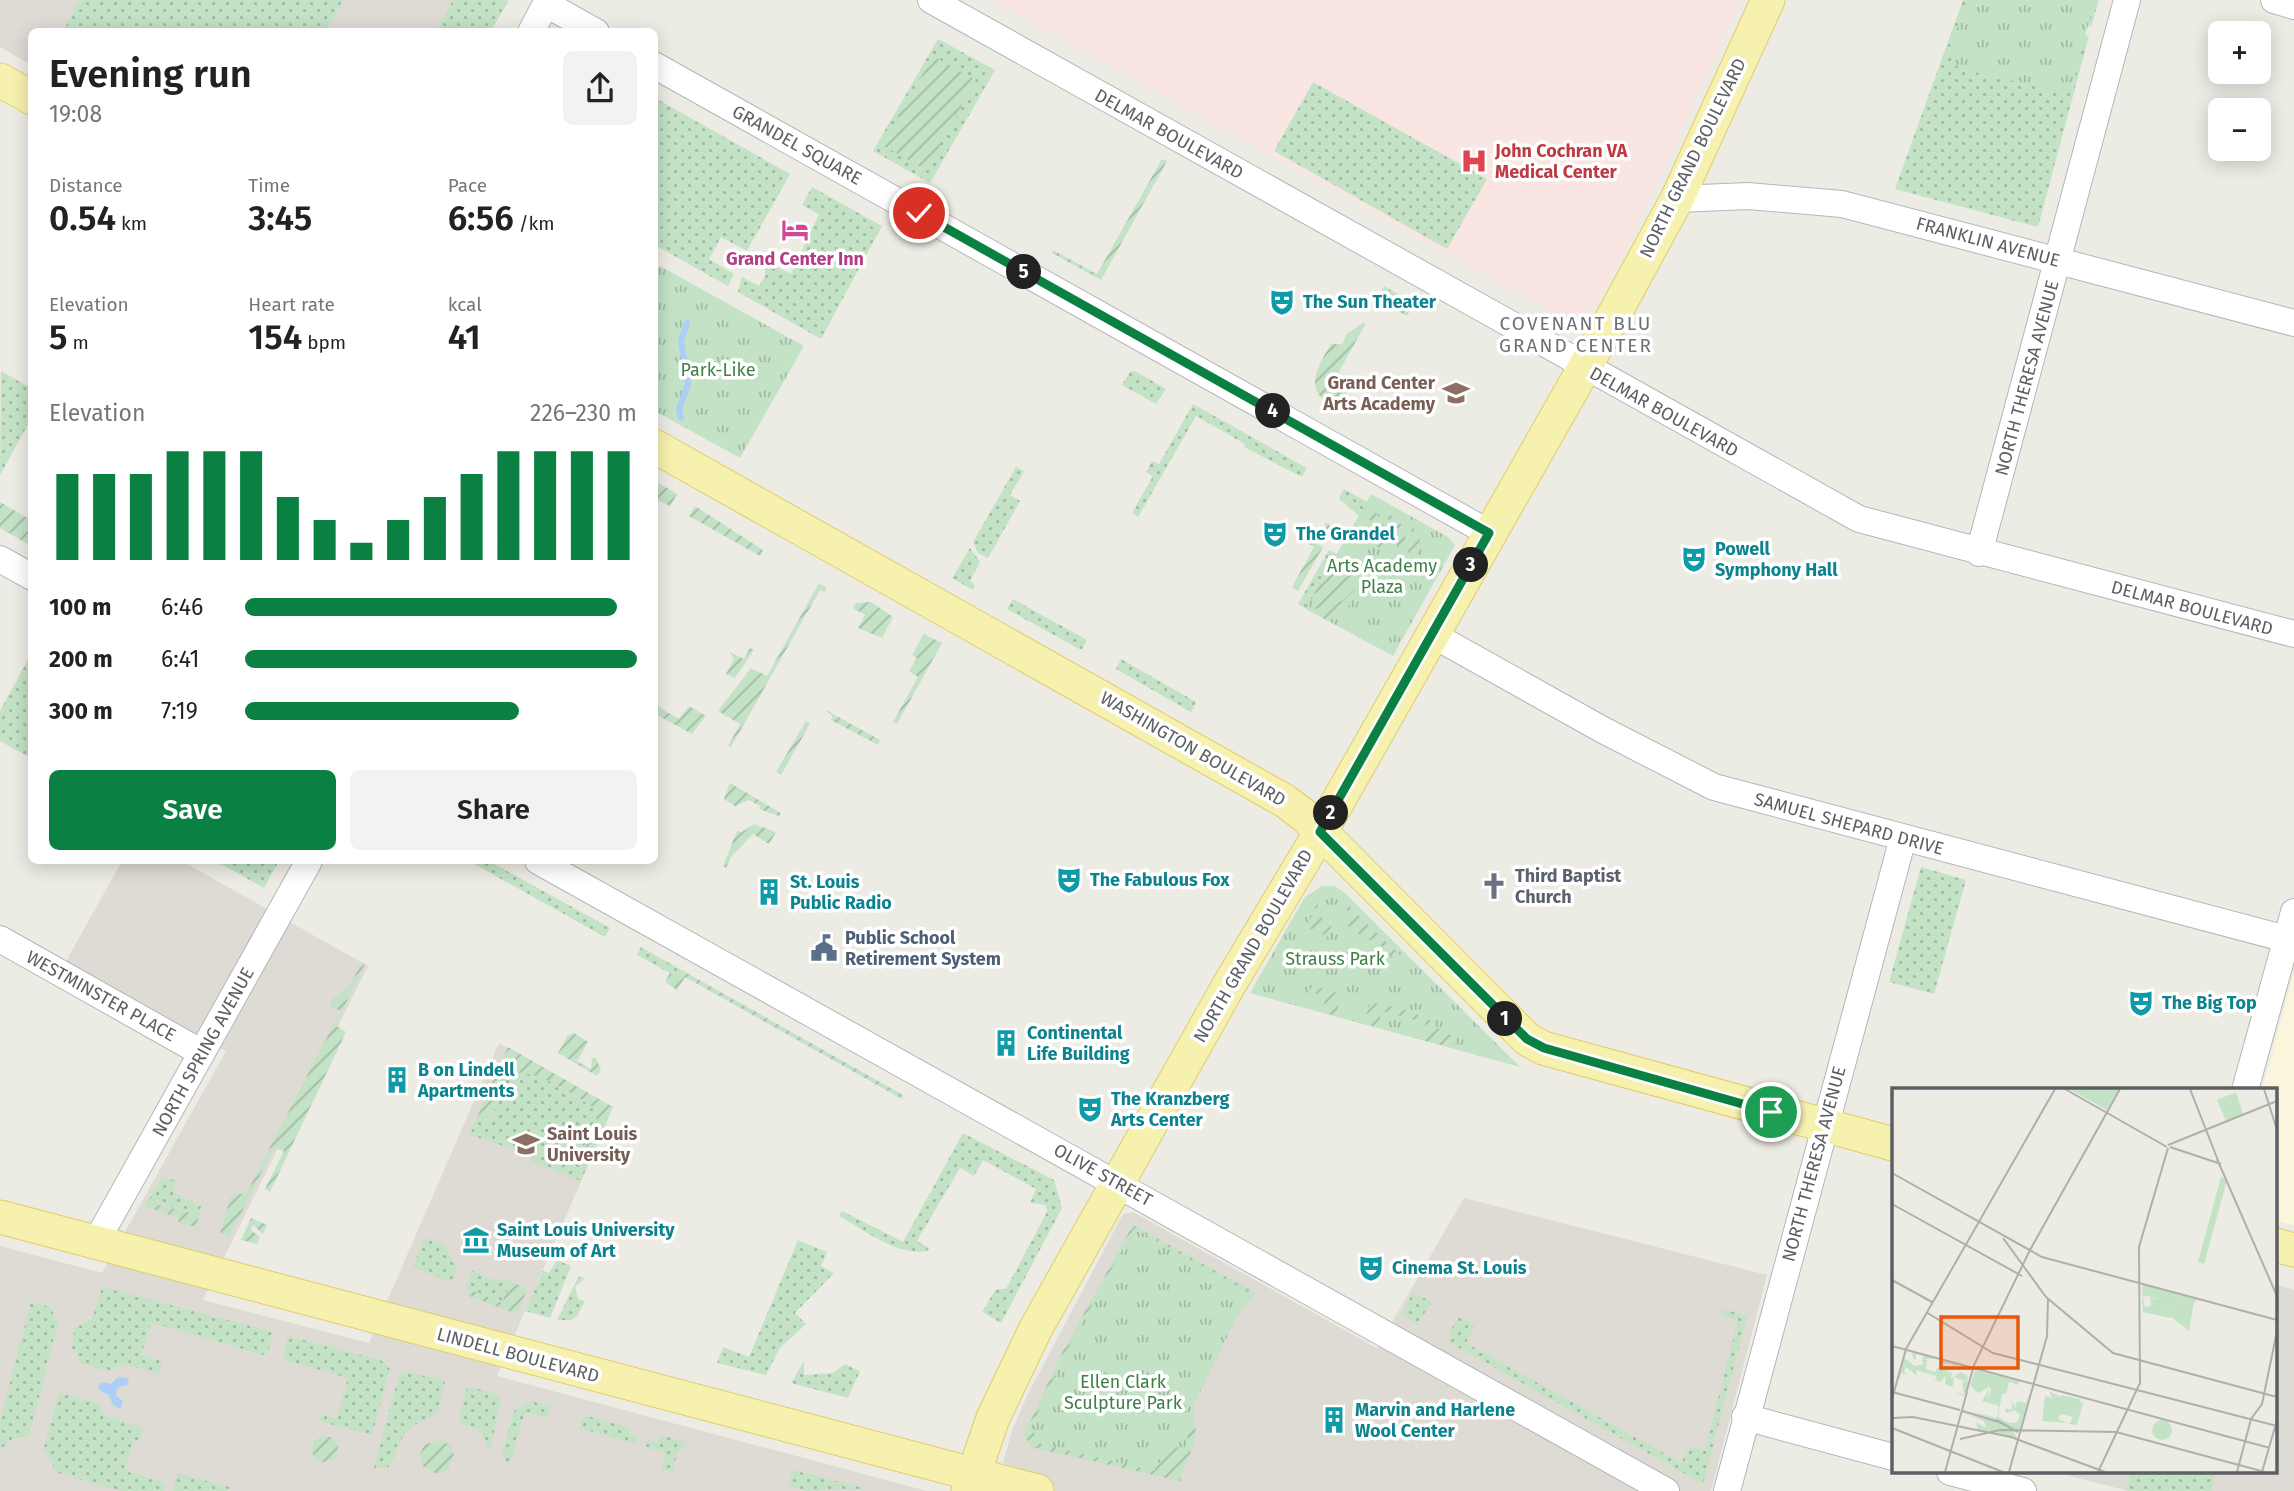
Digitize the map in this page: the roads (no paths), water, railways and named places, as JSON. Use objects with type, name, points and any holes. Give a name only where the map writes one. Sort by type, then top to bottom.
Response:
[{"type":"main road","name":"NORTH GRAND BOULEVARD","points":[[970,1483],[993,1418],[1035,1328],[1228,985],[1320,832],[1584,368],[1677,199],[1768,0]]},
{"type":"main road","points":[[0,80],[28,96]]},
{"type":"main road","name":"WASHINGTON BOULEVARD","points":[[658,448],[1269,790],[1296,808],[1527,1039],[1544,1048],[1892,1144]]},
{"type":"main road","name":"LINDELL BOULEVARD","points":[[0,1217],[970,1483],[1037,1491]]},
{"type":"main road","points":[[2276,1245],[2294,1250]]},
{"type":"street","name":"DELMAR BOULEVARD","points":[[931,0],[1584,368],[1859,519],[2294,634]]},
{"type":"street","name":"NORTH THERESA AVENUE","points":[[1979,552],[2127,0]]},
{"type":"street","points":[[2274,0],[2294,6]]},
{"type":"street","points":[[533,28],[547,2],[589,28]]},
{"type":"street","name":"GRANDEL SQUARE","points":[[658,67],[1489,533]]},
{"type":"street","name":"FRANKLIN AVENUE","points":[[1677,199],[1748,196],[1842,204],[2294,323]]},
{"type":"street","points":[[0,559],[28,575]]},
{"type":"street","name":"SAMUEL SHEPARD DRIVE","points":[[1433,635],[1707,784],[2290,940]]},
{"type":"street","name":"NORTH THERESA AVENUE","points":[[1727,1491],[1903,838]]},
{"type":"street","name":"NORTH SPRING AVENUE","points":[[96,1242],[307,864]]},
{"type":"street","name":"OLIVE STREET","points":[[543,864],[1666,1491]]},
{"type":"street","points":[[2246,1088],[2290,940],[2294,912]]},
{"type":"street","name":"WESTMINSTER PLACE","points":[[0,939],[202,1053]]},
{"type":"street","points":[[1745,1418],[1892,1457]]},
{"type":"street","points":[[1958,1474],[2023,1491]]},
{"type":"water","points":[[118,1377],[129,1378],[127,1385],[117,1388],[116,1396],[123,1401],[120,1409],[113,1405],[108,1394],[101,1392],[98,1386],[102,1382],[111,1384]]},
{"type":"waterway","points":[[681,418],[679,409],[688,384],[681,341],[687,323]]},
{"type":"place","name":"John Cochran VA Medical Center","points":[[1474,161]]},
{"type":"place","name":"Grand Center Inn","points":[[795,230]]},
{"type":"place","name":"The Sun Theater","points":[[1282,302]]},
{"type":"place","name":"Grand Center Arts Academy","points":[[1456,393]]},
{"type":"place","name":"The Grandel","points":[[1275,534]]},
{"type":"place","name":"Powell Symphony Hall","points":[[1694,559]]},
{"type":"place","name":"The Fabulous Fox","points":[[1069,880]]},
{"type":"place","name":"Third Baptist Church","points":[[1494,886]]},
{"type":"place","name":"St. Louis Public Radio","points":[[769,892]]},
{"type":"place","name":"Public School Retirement System","points":[[824,948]]},
{"type":"place","name":"The Big Top","points":[[2141,1003]]},
{"type":"place","name":"Continental Life Building","points":[[1006,1043]]},
{"type":"place","name":"B on Lindell Apartments","points":[[397,1080]]},
{"type":"place","name":"The Kranzberg Arts Center","points":[[1090,1109]]},
{"type":"place","name":"Saint Louis University","points":[[526,1144]]},
{"type":"place","name":"Saint Louis University Museum of Art","points":[[476,1240]]},
{"type":"place","name":"Cinema St. Louis","points":[[1371,1268]]},
{"type":"place","name":"Marvin and Harlene Wool Center","points":[[1334,1420]]},
{"type":"district","name":"COVENANT BLU GRAND CENTER","points":[[1576,334]]},
{"type":"park label","name":"Park-Like","points":[[718,370]]},
{"type":"park label","name":"Arts Academy Plaza","points":[[1382,576]]},
{"type":"park label","name":"Strauss Park","points":[[1335,959]]},
{"type":"park label","name":"Ellen Clark Sculpture Park","points":[[1123,1392]]}]
